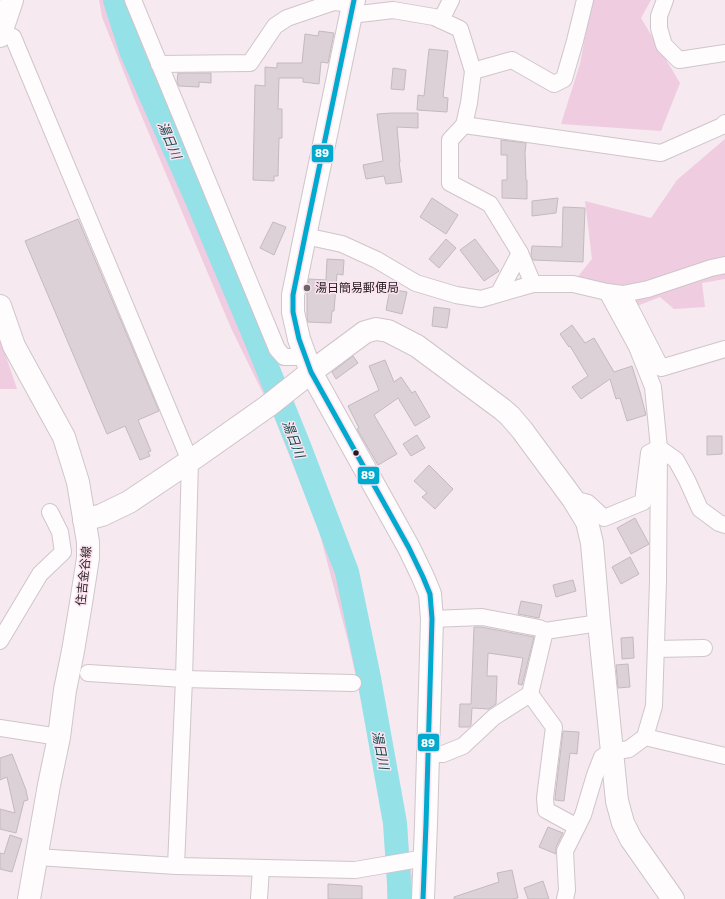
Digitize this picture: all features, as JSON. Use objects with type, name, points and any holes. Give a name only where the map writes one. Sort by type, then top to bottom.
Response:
[{"type":"main road","points":[[0,35],[12,0]]},
{"type":"main road","points":[[353,6],[293,295],[293,312],[299,339],[308,364],[409,548],[430,594],[432,619],[428,754],[418,860],[423,899]]},
{"type":"main road","name":"住吉金谷線","points":[[0,306],[14,346],[64,437],[78,482],[88,542],[88,558],[65,690],[59,737],[29,899]]},
{"type":"main road","points":[[84,520],[102,515],[128,502],[190,461],[268,406],[288,390],[308,364],[365,332],[376,329],[388,331],[417,346],[502,408],[510,416],[573,500],[587,522],[592,543],[611,752],[617,801],[623,823],[631,838],[673,899]]},
{"type":"street","points":[[133,0],[277,349],[284,357],[308,364]]},
{"type":"street","points":[[441,20],[451,0]]},
{"type":"street","points":[[473,70],[512,60],[554,84],[564,80],[585,0]]},
{"type":"street","points":[[665,0],[659,16],[659,28],[664,45],[679,60],[725,53]]},
{"type":"street","points":[[159,64],[250,63],[275,26],[288,18],[334,2],[353,6],[393,10],[401,5],[434,17],[460,29],[473,70],[469,103],[464,125],[450,140],[450,183],[490,204],[520,253],[533,284]]},
{"type":"street","points":[[0,35],[13,37],[190,461],[184,678],[176,866]]},
{"type":"street","points":[[464,125],[661,153],[722,126],[725,123]]},
{"type":"street","points":[[305,236],[342,244],[377,260],[416,283],[449,293],[481,299],[533,284],[574,284],[615,293],[648,290],[711,268],[725,265]]},
{"type":"street","points":[[499,293],[520,253]]},
{"type":"street","points":[[615,293],[661,368],[725,349]]},
{"type":"street","points":[[565,899],[567,890],[565,851],[583,815],[594,775],[602,757],[611,752],[629,749],[645,736],[654,706],[659,519],[659,448],[653,388],[615,293]]},
{"type":"street","points":[[573,500],[588,504],[604,518],[642,502],[649,453],[659,448]]},
{"type":"street","points":[[659,448],[676,460],[688,480],[700,509],[719,523],[725,525]]},
{"type":"street","points":[[0,641],[40,574],[63,552],[60,532],[50,512]]},
{"type":"street","points":[[432,619],[482,617],[539,628],[545,631],[599,623]]},
{"type":"street","points":[[428,754],[443,754],[463,746],[494,717],[530,694],[545,631]]},
{"type":"street","points":[[656,649],[704,648]]},
{"type":"street","points":[[88,673],[184,678],[353,683]]},
{"type":"street","points":[[530,694],[554,728],[544,798],[546,810],[577,827]]},
{"type":"street","points":[[0,728],[59,737]]},
{"type":"street","points":[[645,736],[725,756]]},
{"type":"street","points":[[37,856],[176,866],[355,870],[418,860]]},
{"type":"street","points":[[259,899],[260,868]]},
{"type":"shaded area","points":[[99,0],[128,0],[274,361],[295,421],[321,476],[354,564],[375,662],[391,758],[406,831],[415,899],[387,899],[387,851],[376,768],[348,641],[319,531],[273,414],[231,328],[134,98],[102,17]]},
{"type":"shaded area","points":[[592,0],[651,0],[641,18],[680,83],[661,131],[561,124],[580,64]]},
{"type":"shaded area","points":[[725,139],[725,279],[702,283],[705,307],[674,309],[660,297],[637,306],[576,279],[592,259],[585,201],[651,218],[677,180]]},
{"type":"shaded area","points":[[0,339],[17,389],[0,389]]},
{"type":"building","points":[[319,31],[334,33],[328,63],[321,62],[319,84],[303,82],[303,78],[279,78],[278,109],[282,109],[282,138],[279,138],[278,176],[274,176],[274,181],[253,180],[255,85],[265,86],[265,67],[277,68],[277,63],[302,63],[305,34],[318,36]]},
{"type":"building","points":[[429,49],[448,51],[443,97],[448,98],[447,112],[417,110],[418,95],[424,96]]},
{"type":"building","points":[[393,68],[406,70],[404,90],[391,89]]},
{"type":"building","points":[[178,73],[211,73],[211,83],[199,82],[199,87],[179,86],[177,82]]},
{"type":"building","points":[[418,113],[418,128],[397,127],[402,182],[386,184],[384,176],[366,179],[363,165],[383,161],[377,114]]},
{"type":"building","points":[[501,140],[526,143],[527,199],[502,198],[502,180],[507,180],[507,155],[501,155]]},
{"type":"building","points":[[432,198],[458,215],[446,234],[420,217]]},
{"type":"building","points":[[558,198],[556,213],[532,216],[532,201]]},
{"type":"building","points":[[563,207],[585,208],[583,262],[533,260],[531,256],[532,246],[562,247]]},
{"type":"building","points":[[78,219],[159,411],[138,420],[151,451],[148,452],[150,456],[140,460],[125,426],[107,434],[25,241]]},
{"type":"building","points":[[273,222],[286,227],[274,255],[260,248]]},
{"type":"building","points":[[446,239],[456,248],[439,268],[429,259]]},
{"type":"building","points":[[475,239],[499,271],[484,281],[460,250]]},
{"type":"building","points":[[327,259],[344,260],[343,275],[337,274],[334,311],[332,311],[331,323],[308,322],[307,294],[309,279],[326,280]]},
{"type":"building","points":[[390,289],[407,292],[402,314],[386,310]]},
{"type":"building","points":[[434,307],[450,309],[447,328],[432,326]]},
{"type":"building","points":[[572,325],[585,343],[594,338],[614,372],[632,366],[646,415],[627,421],[620,398],[616,399],[610,379],[581,399],[572,387],[588,376],[570,346],[569,347],[560,334]]},
{"type":"building","points":[[353,356],[358,363],[336,379],[332,372]]},
{"type":"building","points":[[385,360],[394,382],[401,377],[412,393],[415,391],[430,417],[415,426],[398,398],[374,415],[397,454],[378,465],[357,429],[359,428],[348,406],[379,390],[369,366]]},
{"type":"building","points":[[417,435],[425,448],[411,456],[403,444]]},
{"type":"building","points":[[707,436],[722,436],[722,454],[707,455]]},
{"type":"building","points":[[429,465],[453,489],[435,509],[422,497],[427,493],[414,481]]},
{"type":"building","points":[[635,518],[649,544],[631,554],[617,528]]},
{"type":"building","points":[[630,557],[639,574],[621,584],[612,567]]},
{"type":"building","points":[[573,580],[576,591],[556,597],[553,585]]},
{"type":"building","points":[[521,601],[542,605],[539,618],[518,614]]},
{"type":"building","points":[[474,627],[534,637],[522,685],[518,684],[523,658],[488,653],[487,676],[497,676],[496,704],[489,709],[472,708],[471,725],[469,727],[459,727],[460,704],[471,704]]},
{"type":"building","points":[[633,637],[634,658],[622,659],[621,638]]},
{"type":"building","points":[[628,664],[630,687],[618,688],[616,665]]},
{"type":"building","points":[[563,731],[579,732],[577,754],[570,753],[564,801],[555,800]]},
{"type":"building","points":[[12,754],[26,790],[28,800],[24,801],[16,833],[0,829],[0,809],[15,813],[7,777],[0,780],[0,758]]},
{"type":"building","points":[[548,827],[563,833],[556,847],[556,854],[539,847]]},
{"type":"building","points":[[10,835],[22,839],[12,872],[0,869],[0,853],[4,854]]},
{"type":"building","points":[[512,870],[518,898],[454,899],[454,897],[499,882],[497,873]]},
{"type":"building","points":[[543,881],[549,899],[528,899],[524,888]]},
{"type":"building","points":[[328,884],[362,886],[362,899],[328,899]]},
{"type":"waterway","name":"湯日川","points":[[115,0],[132,53],[197,200],[252,330],[299,446],[347,572],[369,678],[395,823],[400,899]]},
{"type":"transit line","name":"89","points":[[354,0],[293,295],[293,312],[299,339],[311,372],[409,548],[430,594],[432,619],[423,899]]},
{"type":"place","name":"湯日簡易郵便局","points":[[307,288]]}]
